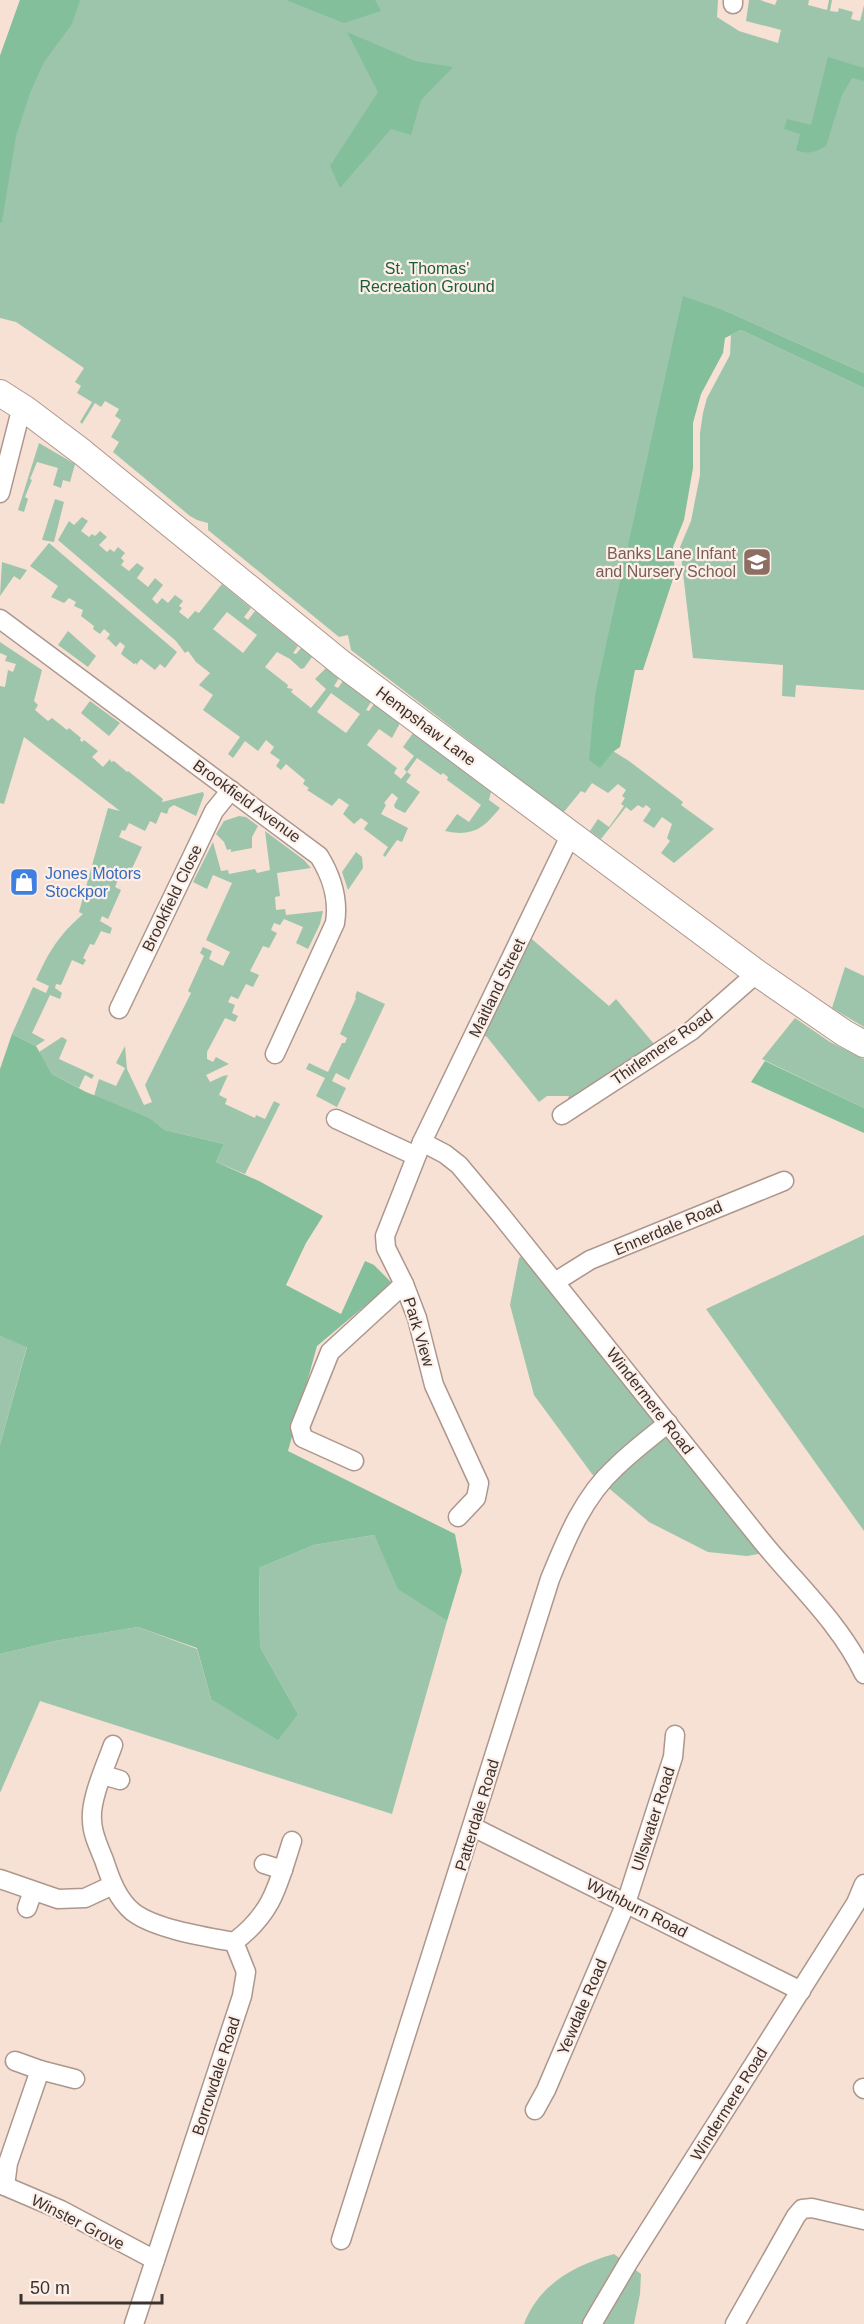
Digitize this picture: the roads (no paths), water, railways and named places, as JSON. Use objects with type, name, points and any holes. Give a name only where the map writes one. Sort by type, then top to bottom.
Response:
[{"type":"street","name":"Hempshaw Lane","points":[[0,393],[25,409],[341,663],[757,973],[844,1033],[864,1044]]},
{"type":"street","points":[[0,493],[18,418],[25,409]]},
{"type":"street","name":"Brookfield Avenue","points":[[0,619],[319,856],[333,884],[337,911],[331,932],[275,1054]]},
{"type":"street","name":"Brookfield Close","points":[[119,1009],[214,811],[231,790]]},
{"type":"street","name":"Maitland Street","points":[[419,1149],[571,834]]},
{"type":"street","name":"Thirlemere Road","points":[[562,1115],[690,1031],[757,973]]},
{"type":"street","name":"Windermere Road","points":[[336,1119],[419,1149],[445,1154],[459,1165],[770,1552],[836,1628],[855,1655],[864,1674]]},
{"type":"street","name":"Park View","points":[[419,1149],[385,1236],[386,1248],[404,1284],[417,1318],[435,1385],[479,1483],[476,1498],[458,1517]]},
{"type":"street","name":"Ennerdale Road","points":[[555,1282],[590,1260],[784,1181]]},
{"type":"street","points":[[354,1461],[303,1438],[300,1427],[330,1352],[404,1284]]},
{"type":"street","name":"Patterdale Road","points":[[341,2240],[550,1579],[566,1538],[585,1506],[613,1469],[668,1423]]},
{"type":"street","name":"Ullswater Road","points":[[626,1903],[673,1757],[675,1735]]},
{"type":"street","points":[[113,1745],[112,1778],[93,1806],[94,1835],[113,1886],[132,1911],[143,1918],[204,1937],[234,1942],[267,1909],[273,1898],[292,1841]]},
{"type":"street","name":"Wythburn Road","points":[[473,1827],[801,1990]]},
{"type":"street","points":[[264,1864],[283,1870]]},
{"type":"street","points":[[0,1879],[58,1899],[85,1898],[113,1886]]},
{"type":"street","name":"Windermere Road","points":[[592,2324],[634,2252],[856,1903],[864,1884]]},
{"type":"street","points":[[27,1908],[33,1891]]},
{"type":"street","name":"Yewdale Road","points":[[535,2110],[546,2090],[626,1903]]},
{"type":"street","name":"Borrowdale Road","points":[[134,2324],[243,1996],[246,1972],[234,1942]]},
{"type":"street","points":[[15,2061],[75,2079]]},
{"type":"street","points":[[2,2186],[40,2070]]},
{"type":"street","name":"Winster Grove","points":[[2,2186],[61,2210],[155,2260]]},
{"type":"street","points":[[735,2324],[802,2209],[812,2208],[864,2220]]},
{"type":"place","name":"Banks Lane Infant and Nursery School","points":[[757,562]]},
{"type":"place","name":"Jones Motors Stockpor","points":[[24,882]]},
{"type":"park label","name":"St. Thomas' Recreation Ground","points":[[427,277]]}]
